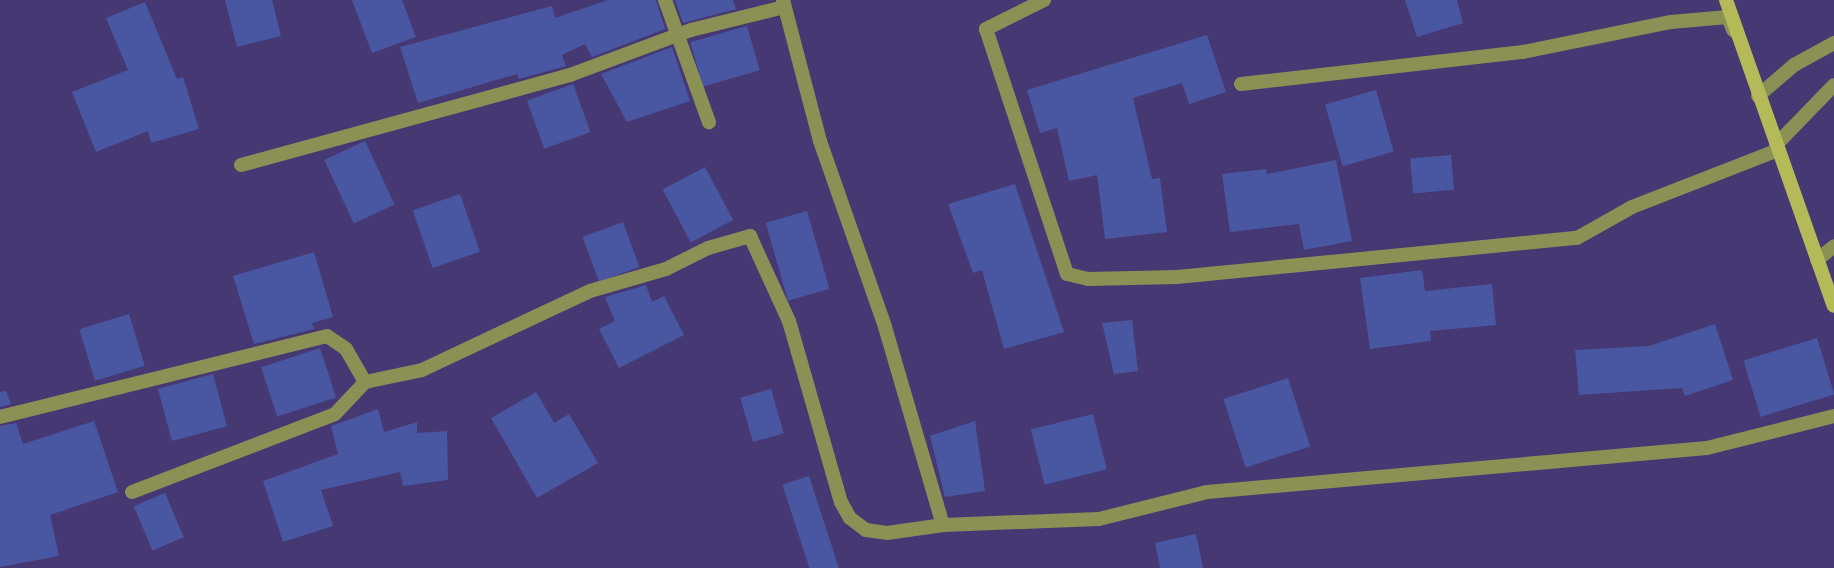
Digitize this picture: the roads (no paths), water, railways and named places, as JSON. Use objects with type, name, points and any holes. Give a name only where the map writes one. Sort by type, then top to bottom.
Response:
[{"type":"street","points":[[666,0],[709,122]]},
{"type":"street","points":[[1044,0],[986,29],[1067,274],[1088,279],[1191,276],[1577,239],[1632,207],[1777,147],[1834,85]]},
{"type":"street","points":[[1726,0],[1834,306]]},
{"type":"street","points":[[241,165],[570,75],[680,35],[783,3],[832,180],[885,327],[943,526]]},
{"type":"street","points":[[1241,84],[1523,52],[1671,22],[1728,17],[1742,51]]},
{"type":"street","points":[[1758,96],[1794,65],[1834,43]]},
{"type":"street","points":[[132,492],[335,414],[365,382],[422,370],[590,291],[666,269],[708,248],[750,236],[789,321],[841,502],[850,518],[866,530],[887,533],[943,526],[1099,519],[1207,492],[1707,448],[1834,416]]},
{"type":"street","points":[[1818,260],[1834,246]]},
{"type":"street","points":[[0,417],[327,336],[346,349],[365,382]]}]
